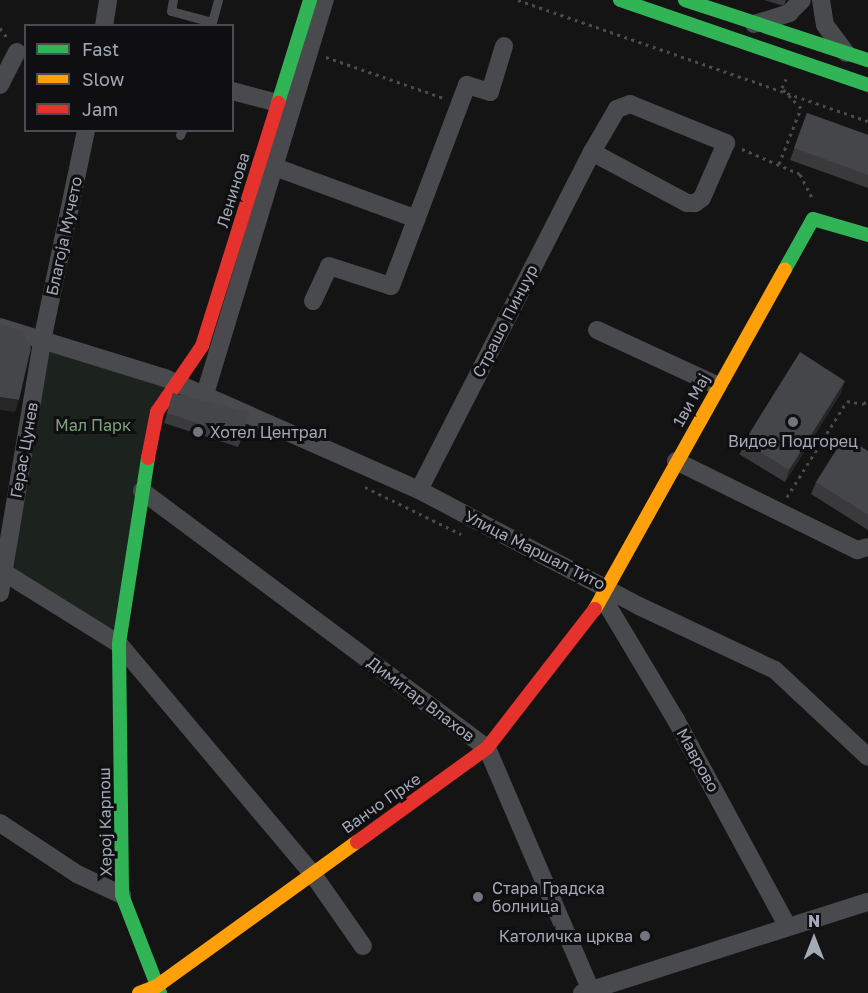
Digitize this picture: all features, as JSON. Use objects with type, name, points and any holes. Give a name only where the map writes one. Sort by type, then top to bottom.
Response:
[{"type":"street","points":[[104,24],[108,0]]},
{"type":"street","name":"Ленинова","points":[[142,491],[157,412],[202,346],[310,0]]},
{"type":"street","points":[[205,394],[272,166],[325,0]]},
{"type":"street","points":[[620,0],[868,85]]},
{"type":"street","points":[[685,0],[868,60]]},
{"type":"street","points":[[754,24],[789,13],[802,0]]},
{"type":"street","points":[[821,0],[825,25],[846,53]]},
{"type":"street","points":[[313,301],[329,266],[392,286],[467,85],[490,92],[504,46]]},
{"type":"street","points":[[0,85],[17,52]]},
{"type":"street","points":[[234,92],[278,103]]},
{"type":"street","name":"Страшо Пинџур","points":[[419,490],[592,152],[617,109],[630,104],[726,143]]},
{"type":"street","name":"Благоја Мучето","points":[[42,341],[86,132]]},
{"type":"street","points":[[592,152],[687,203],[695,203],[702,198],[726,143]]},
{"type":"street","points":[[272,166],[417,219]]},
{"type":"street","points":[[813,219],[868,235]]},
{"type":"street","name":"1ви Мај","points":[[606,593],[676,461],[813,219]]},
{"type":"street","name":"Улица Маршал Тито","points":[[0,327],[205,394],[229,409],[419,490],[606,593],[639,606],[775,670],[868,758]]},
{"type":"street","points":[[597,330],[718,386]]},
{"type":"street","name":"Герас Цунев","points":[[0,593],[42,341]]},
{"type":"street","points":[[676,461],[857,550],[868,547]]},
{"type":"street","name":"Херој Карпош","points":[[142,491],[119,644],[122,895],[159,990]]},
{"type":"street","name":"Димитар Влахов","points":[[142,491],[487,748],[590,992]]},
{"type":"street","points":[[2,571],[119,644],[312,873],[363,946]]},
{"type":"street","name":"Ванчо Прке","points":[[139,993],[159,990],[312,873],[487,748],[606,593]]},
{"type":"street","name":"Маврово","points":[[606,593],[787,925]]},
{"type":"street","points":[[0,823],[77,874],[122,895]]},
{"type":"street","points":[[590,992],[787,925],[868,902]]},
{"type":"lane","points":[[173,0],[171,11],[211,24],[218,0]]},
{"type":"path","points":[[518,0],[868,121]]},
{"type":"path","points":[[309,51],[460,104]]},
{"type":"path","points":[[779,164],[801,108],[782,88],[794,59]]},
{"type":"path","points":[[726,143],[800,174],[809,186],[813,219]]},
{"type":"path","points":[[778,512],[847,401],[864,404],[868,398]]},
{"type":"green space","name":"Мал Парк","points":[[42,341],[165,378],[119,644],[14,570]]},
{"type":"building","points":[[807,113],[868,135],[868,175],[794,148]]},
{"type":"building","points":[[0,324],[22,331],[31,348],[19,400],[0,397]]},
{"type":"building","points":[[800,352],[845,381],[789,470],[744,442]]},
{"type":"building","points":[[173,393],[249,413],[242,438],[167,413]]},
{"type":"building","points":[[845,436],[868,451],[868,515],[816,482]]},
{"type":"traffic: fast","points":[[278,103],[310,0]]},
{"type":"traffic: fast","points":[[620,0],[868,85]]},
{"type":"traffic: fast","points":[[685,0],[868,60]]},
{"type":"traffic: fast","points":[[785,269],[813,219],[868,235]]},
{"type":"traffic: fast","points":[[148,458],[119,644],[122,895],[160,993]]},
{"type":"traffic: slow","points":[[595,609],[785,269]]},
{"type":"traffic: slow","points":[[139,993],[157,986],[357,842]]},
{"type":"traffic: jam","points":[[148,458],[157,412],[202,346],[278,103]]},
{"type":"traffic: jam","points":[[357,842],[487,748],[595,609]]},
{"type":"place","name":"Видое Подгорец","points":[[793,422]]},
{"type":"place","name":"Хотел Централ","points":[[198,432]]},
{"type":"place","name":"Стара Градска болница","points":[[478,897]]},
{"type":"place","name":"Католичка црква","points":[[645,936]]}]
